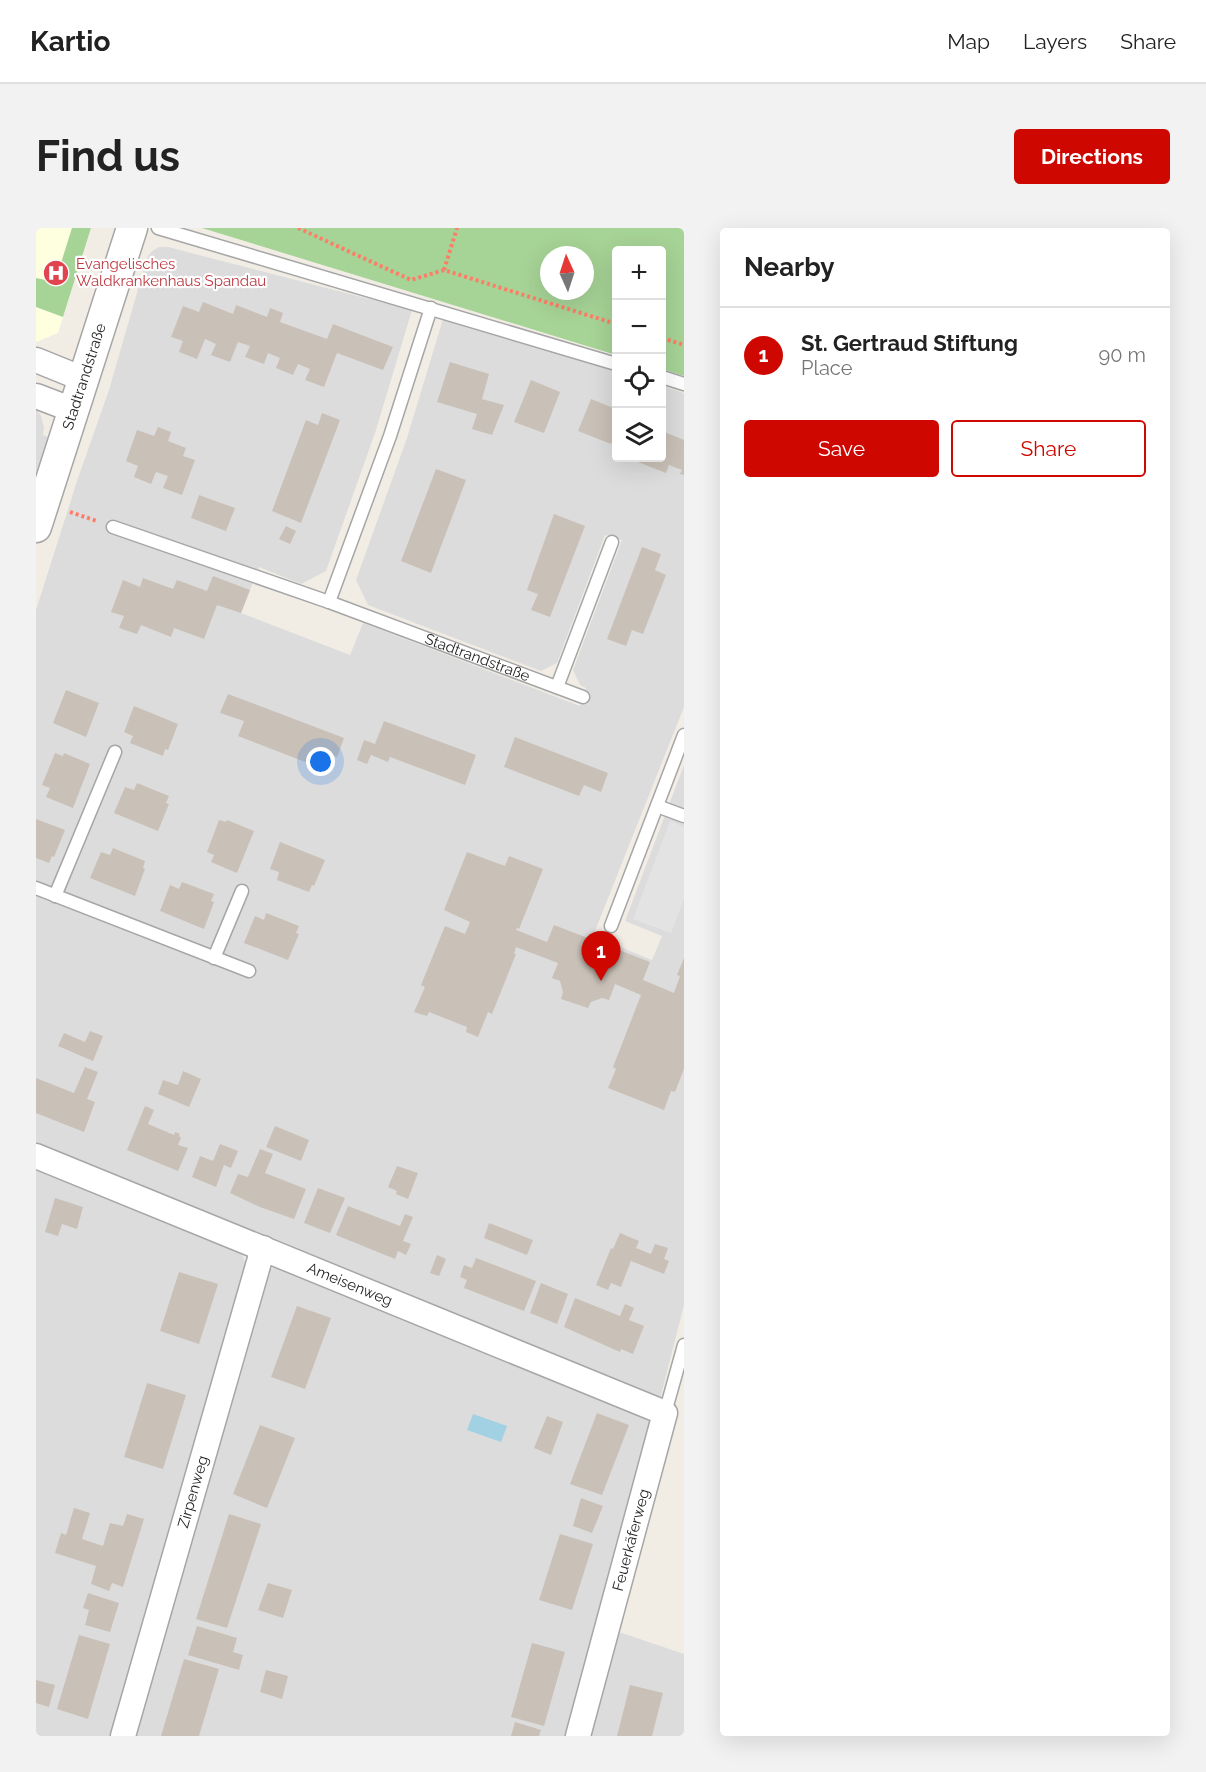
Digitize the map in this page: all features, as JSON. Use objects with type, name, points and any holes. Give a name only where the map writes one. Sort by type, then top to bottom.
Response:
[{"type":"street","name":"Stadtrandstraße","points":[[40,515],[132,228]]},
{"type":"street","points":[[36,360],[83,379]]},
{"type":"street","points":[[36,396],[73,410]]},
{"type":"street","name":"Ameisenweg","points":[[36,1156],[665,1413]]},
{"type":"street","name":"Zirpenweg","points":[[123,1736],[263,1248]]},
{"type":"street","name":"Feuerkäferweg","points":[[578,1736],[665,1413]]},
{"type":"lane","points":[[158,228],[612,363]]},
{"type":"lane","points":[[329,602],[390,435],[431,308]]},
{"type":"lane","points":[[666,379],[684,384]]},
{"type":"lane","name":"Stadtrandstraße","points":[[113,527],[329,602],[583,697]]},
{"type":"lane","points":[[557,687],[612,542]]},
{"type":"lane","points":[[610,926],[684,735]]},
{"type":"lane","points":[[55,896],[115,752]]},
{"type":"lane","points":[[657,806],[684,816]]},
{"type":"lane","points":[[36,888],[249,971]]},
{"type":"lane","points":[[214,958],[242,891]]},
{"type":"lane","name":"Feuerkäferweg","points":[[665,1413],[684,1345]]},
{"type":"path","points":[[298,228],[411,280],[444,270],[612,323]]},
{"type":"path","points":[[444,270],[457,228]]},
{"type":"path","points":[[666,339],[684,345]]},
{"type":"path","points":[[40,515],[113,527]]},
{"type":"shaded area","name":"Evangelisches Waldkrankenhaus Spandau","points":[[36,228],[91,228],[58,333],[36,342]]},
{"type":"shaded area","points":[[159,247],[168,247],[412,310],[375,433],[326,571],[301,584],[259,567],[241,613],[350,655],[363,623],[580,706],[586,688],[580,685],[573,670],[622,540],[605,535],[557,663],[541,671],[368,605],[356,580],[407,438],[443,319],[612,370],[612,462],[666,462],[666,387],[684,393],[684,707],[593,936],[652,960],[662,936],[625,921],[684,765],[684,1305],[660,1399],[36,1147],[36,610],[109,390],[147,258]]},
{"type":"shaded area","points":[[36,408],[44,427],[43,435],[48,437],[36,480]]},
{"type":"shaded area","points":[[670,821],[684,827],[684,899],[671,933],[633,919]]},
{"type":"shaded area","points":[[36,1163],[235,1246],[245,1262],[245,1272],[119,1736],[36,1736]]},
{"type":"shaded area","points":[[277,1266],[644,1414],[650,1423],[568,1736],[133,1736],[269,1270]]},
{"type":"shaded area","points":[[616,1631],[684,1654],[684,1736],[588,1736]]},
{"type":"green space","points":[[72,228],[91,228],[63,317],[36,307],[36,278],[55,282]]},
{"type":"green space","points":[[202,228],[684,228],[684,376],[666,370],[666,246],[612,246],[612,354]]},
{"type":"water","points":[[473,1414],[507,1426],[501,1442],[467,1430]]},
{"type":"building","points":[[203,302],[233,314],[236,305],[267,317],[270,308],[283,313],[280,322],[327,339],[333,324],[393,347],[383,370],[337,353],[324,387],[305,380],[310,369],[298,364],[293,375],[276,368],[280,358],[268,353],[264,364],[245,357],[250,346],[238,342],[230,362],[211,355],[216,344],[205,339],[197,359],[179,352],[183,341],[171,337],[183,306],[199,312]]},
{"type":"building","points":[[450,362],[489,374],[482,399],[504,405],[492,435],[472,429],[477,414],[437,402]]},
{"type":"building","points":[[531,380],[560,392],[544,433],[514,422]]},
{"type":"building","points":[[591,399],[612,407],[611,444],[578,431]]},
{"type":"building","points":[[322,413],[340,420],[301,523],[272,511],[306,420],[318,425]]},
{"type":"building","points":[[158,427],[171,432],[168,441],[186,448],[183,456],[195,460],[182,495],[163,488],[168,476],[156,472],[151,484],[134,477],[138,466],[126,461],[137,430],[154,436]]},
{"type":"building","points":[[666,433],[684,440],[684,475],[680,474],[682,470],[669,465],[666,473],[638,462],[666,462]]},
{"type":"building","points":[[436,469],[466,480],[431,573],[401,561]]},
{"type":"building","points":[[199,495],[235,508],[226,531],[191,518]]},
{"type":"building","points":[[554,514],[585,526],[550,617],[531,610],[538,594],[527,590]]},
{"type":"building","points":[[286,526],[296,531],[290,544],[279,539]]},
{"type":"building","points":[[642,547],[661,554],[655,570],[666,575],[643,634],[632,630],[626,646],[607,639]]},
{"type":"building","points":[[213,576],[250,590],[241,613],[217,605],[204,639],[174,628],[171,637],[141,625],[137,634],[119,628],[124,616],[111,612],[123,580],[140,587],[143,578],[173,589],[177,580],[207,591]]},
{"type":"building","points":[[66,690],[99,703],[86,737],[53,723]]},
{"type":"building","points":[[228,694],[344,738],[337,757],[314,748],[308,763],[238,736],[244,721],[220,713]]},
{"type":"building","points":[[134,706],[178,724],[168,750],[165,749],[163,756],[130,743],[133,736],[124,732]]},
{"type":"building","points":[[384,721],[476,755],[465,785],[390,757],[388,762],[371,755],[367,764],[357,760],[364,740],[375,744]]},
{"type":"building","points":[[515,737],[608,773],[601,792],[584,785],[579,796],[504,767]]},
{"type":"building","points":[[55,753],[63,756],[64,753],[90,764],[73,808],[46,797],[50,788],[42,785]]},
{"type":"building","points":[[137,783],[169,796],[166,803],[169,804],[158,831],[114,813],[125,787],[134,790]]},
{"type":"building","points":[[36,819],[65,830],[54,857],[52,856],[49,863],[36,858]]},
{"type":"building","points":[[219,820],[226,822],[227,820],[254,831],[237,873],[211,862],[214,855],[207,852]]},
{"type":"building","points":[[280,842],[325,860],[309,892],[277,880],[279,872],[270,869]]},
{"type":"building","points":[[113,848],[145,861],[143,868],[145,869],[135,896],[90,878],[101,852],[110,855]]},
{"type":"building","points":[[467,852],[505,866],[509,856],[543,869],[519,929],[516,930],[547,942],[554,925],[650,962],[643,980],[674,993],[680,976],[677,975],[684,958],[684,1069],[675,1092],[671,1091],[664,1110],[608,1088],[616,1069],[613,1067],[641,995],[615,984],[609,1000],[602,998],[591,1002],[588,1008],[561,999],[563,992],[560,981],[552,978],[558,963],[516,947],[514,954],[516,954],[492,1014],[488,1012],[478,1037],[466,1032],[467,1027],[429,1012],[427,1016],[414,1012],[425,987],[421,985],[445,926],[465,934],[470,922],[444,910]]},
{"type":"building","points":[[182,882],[214,894],[211,901],[214,902],[204,929],[160,911],[170,885],[179,889]]},
{"type":"building","points":[[266,913],[299,926],[296,933],[299,934],[288,960],[244,943],[255,916],[264,920]]},
{"type":"building","points":[[90,1031],[103,1036],[93,1061],[58,1046],[64,1033],[85,1042]]},
{"type":"building","points":[[85,1067],[98,1072],[87,1099],[95,1102],[84,1132],[36,1113],[36,1078],[74,1093]]},
{"type":"building","points":[[183,1071],[201,1079],[189,1107],[158,1094],[163,1080],[178,1085]]},
{"type":"building","points":[[145,1106],[154,1110],[148,1124],[174,1135],[175,1132],[180,1134],[178,1145],[188,1148],[178,1171],[127,1150]]},
{"type":"building","points":[[275,1126],[309,1140],[301,1161],[266,1147]]},
{"type":"building","points":[[220,1144],[238,1151],[231,1168],[224,1165],[216,1187],[192,1177],[200,1156],[213,1161]]},
{"type":"building","points":[[260,1149],[273,1154],[265,1173],[306,1189],[294,1219],[230,1193],[238,1174],[248,1177]]},
{"type":"building","points":[[397,1166],[418,1173],[408,1199],[396,1194],[397,1191],[388,1187]]},
{"type":"building","points":[[318,1188],[345,1198],[330,1233],[304,1223]]},
{"type":"building","points":[[55,1198],[83,1207],[77,1229],[62,1224],[58,1236],[45,1232]]},
{"type":"building","points":[[348,1206],[400,1226],[405,1214],[413,1217],[403,1241],[411,1244],[406,1255],[398,1251],[395,1259],[336,1235]]},
{"type":"building","points":[[489,1223],[533,1240],[527,1255],[484,1238]]},
{"type":"building","points":[[620,1233],[639,1241],[636,1248],[651,1254],[655,1244],[668,1248],[664,1259],[669,1261],[664,1274],[631,1261],[621,1287],[611,1283],[608,1290],[596,1285],[611,1248],[613,1249]]},
{"type":"building","points":[[437,1255],[446,1259],[439,1276],[430,1273]]},
{"type":"building","points":[[476,1258],[536,1281],[524,1311],[464,1288],[467,1280],[460,1277],[464,1265],[472,1268]]},
{"type":"building","points":[[179,1272],[218,1284],[199,1344],[160,1331]]},
{"type":"building","points":[[541,1283],[568,1294],[557,1324],[530,1313]]},
{"type":"building","points":[[575,1298],[620,1316],[625,1304],[634,1308],[629,1320],[644,1326],[633,1354],[621,1349],[620,1352],[564,1327]]},
{"type":"building","points":[[297,1306],[331,1318],[305,1389],[271,1377]]},
{"type":"building","points":[[147,1383],[186,1395],[163,1469],[124,1457]]},
{"type":"building","points":[[597,1413],[629,1425],[602,1495],[570,1484]]},
{"type":"building","points":[[547,1416],[563,1422],[551,1455],[534,1448]]},
{"type":"building","points":[[260,1425],[295,1438],[267,1508],[233,1494]]},
{"type":"building","points":[[581,1498],[603,1506],[592,1533],[573,1526]]},
{"type":"building","points":[[74,1508],[90,1513],[82,1539],[103,1546],[110,1523],[123,1526],[127,1514],[144,1519],[123,1587],[112,1583],[109,1591],[91,1584],[96,1566],[55,1553],[61,1533],[66,1535]]},
{"type":"building","points":[[229,1514],[261,1524],[227,1628],[196,1619]]},
{"type":"building","points":[[560,1534],[593,1544],[572,1610],[539,1600]]},
{"type":"building","points":[[268,1583],[292,1590],[283,1618],[258,1610]]},
{"type":"building","points":[[88,1593],[119,1603],[110,1632],[85,1625],[89,1610],[83,1608]]},
{"type":"building","points":[[197,1626],[237,1638],[233,1652],[243,1655],[239,1670],[188,1655]]},
{"type":"building","points":[[79,1635],[110,1644],[88,1719],[57,1709]]},
{"type":"building","points":[[532,1643],[565,1652],[544,1726],[511,1717]]},
{"type":"building","points":[[184,1659],[219,1669],[199,1736],[161,1736]]},
{"type":"building","points":[[266,1670],[288,1676],[282,1699],[260,1692]]},
{"type":"building","points":[[36,1680],[55,1685],[49,1707],[36,1703]]},
{"type":"building","points":[[630,1685],[663,1693],[652,1736],[617,1736]]},
{"type":"building","points":[[515,1722],[541,1730],[539,1736],[511,1736]]},
{"type":"place","name":"Evangelisches Waldkrankenhaus Spandau","points":[[56,273]]},
{"type":"place","name":"St. Gertraud Stiftung","points":[[601,981]]}]
